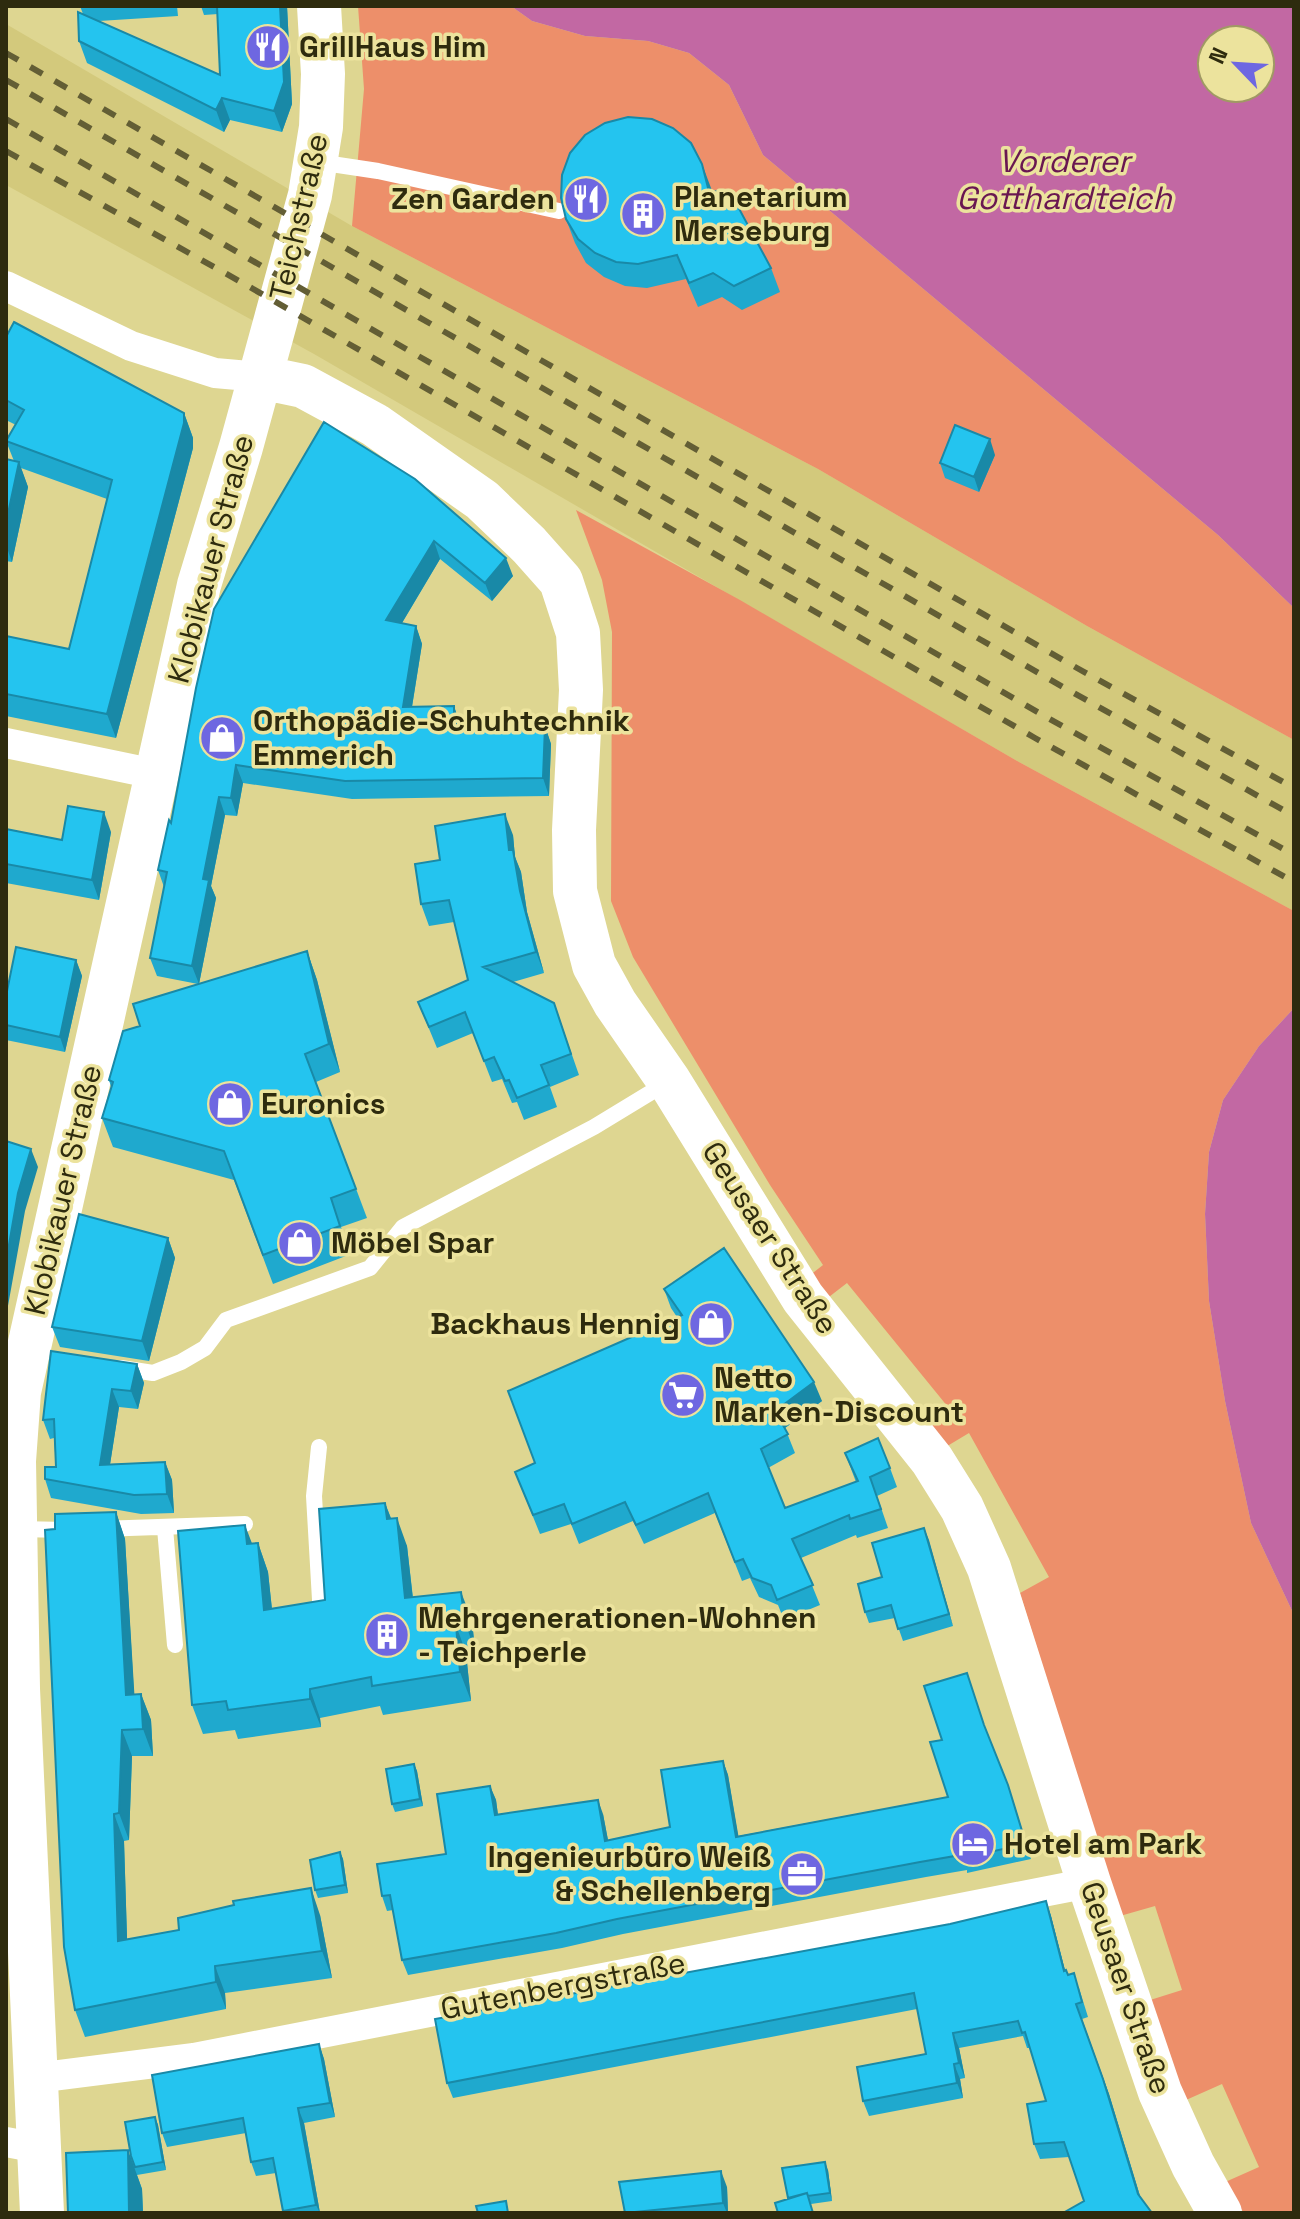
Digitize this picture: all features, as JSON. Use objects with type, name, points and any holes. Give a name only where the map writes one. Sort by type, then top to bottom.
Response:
[{"type":"street","name":"Teichstraße","points":[[260,377],[310,195],[316,162],[323,74],[319,6]]},
{"type":"street","points":[[6,286],[131,346],[215,373],[260,377]]},
{"type":"street","name":"Klobikauer Straße","points":[[42,2213],[22,2145],[36,2078],[18,1705],[14,1529],[14,1461],[22,1373],[199,585],[260,377]]},
{"type":"street","name":"Geusaer Straße","points":[[260,377],[303,386],[375,425],[482,500],[561,581],[578,633],[581,690],[574,830],[575,891],[594,965],[615,1003],[669,1081],[803,1298],[932,1460],[962,1508],[989,1568],[1089,1883],[1160,2092],[1193,2165],[1220,2213]]},
{"type":"street","points":[[6,743],[155,774]]},
{"type":"street","name":"Gutenbergstraße","points":[[36,2078],[194,2058],[1089,1883]]},
{"type":"lane","points":[[316,162],[378,171],[559,211]]},
{"type":"lane","points":[[109,1366],[153,1373],[205,1348],[226,1320],[370,1268],[403,1227],[594,1127],[669,1081]]},
{"type":"lane","points":[[319,1447],[314,1496],[321,1617]]},
{"type":"lane","points":[[14,1529],[245,1524]]},
{"type":"lane","points":[[165,1528],[175,1645]]},
{"type":"shaded area","points":[[358,6],[511,6],[532,21],[585,36],[648,41],[689,53],[729,85],[763,155],[1218,535],[1294,608],[1294,740],[1087,626],[818,469],[352,226],[364,89]]},
{"type":"shaded area","points":[[6,24],[352,226],[818,469],[1087,626],[1294,740],[1294,911],[1019,762],[314,354],[6,185]]},
{"type":"shaded area","points":[[576,510],[740,600],[1019,762],[1294,911],[1294,1008],[1259,1046],[1223,1100],[1209,1152],[1205,1214],[1209,1301],[1225,1401],[1251,1523],[1294,1615],[1294,2213],[1244,2213],[1223,2183],[1259,2167],[1222,2084],[1186,2100],[1147,2001],[1182,1990],[1155,1906],[1120,1916],[1020,1593],[1049,1577],[969,1433],[944,1448],[925,1426],[948,1407],[847,1283],[825,1300],[809,1276],[823,1265],[770,1185],[633,957],[611,901],[612,632],[602,580]]},
{"type":"water","name":"Vorderer Gotthardteich","points":[[511,6],[1294,6],[1294,608],[1218,535],[763,155],[729,85],[689,53],[648,41],[585,36],[532,21]]},
{"type":"water","points":[[1294,1008],[1294,1615],[1251,1523],[1225,1401],[1209,1301],[1205,1214],[1209,1152],[1223,1100],[1259,1046]]},
{"type":"building","points":[[217,6],[280,6],[284,82],[274,111],[222,98],[216,110],[79,41],[78,12],[220,75]]},
{"type":"building","name":"Planetarium Merseburg","points":[[628,117],[652,119],[673,128],[691,143],[702,164],[709,192],[729,190],[771,268],[734,286],[713,273],[689,283],[677,255],[638,264],[616,262],[595,253],[578,239],[566,219],[561,198],[562,175],[570,153],[585,135],[605,123]]},
{"type":"building","points":[[14,322],[184,413],[184,423],[107,714],[6,694],[6,636],[69,649],[112,480],[6,441],[24,410],[6,400],[6,337]]},
{"type":"building","points":[[324,422],[415,479],[506,558],[485,583],[434,541],[386,620],[416,626],[403,707],[454,706],[454,726],[545,726],[543,778],[345,781],[236,765],[231,798],[219,797],[203,879],[209,880],[192,966],[150,958],[167,872],[158,870],[169,820],[171,823],[214,609]]},
{"type":"building","points":[[955,425],[990,439],[974,477],[940,463]]},
{"type":"building","points":[[6,459],[19,462],[6,523]]},
{"type":"building","points":[[68,806],[104,812],[92,880],[6,864],[6,829],[62,840]]},
{"type":"building","points":[[505,814],[509,850],[513,850],[536,952],[483,967],[554,1003],[571,1054],[541,1065],[549,1085],[517,1098],[494,1057],[484,1061],[465,1012],[429,1027],[418,1002],[468,980],[449,900],[421,904],[415,864],[440,860],[435,826]]},
{"type":"building","points":[[16,947],[76,960],[60,1037],[6,1025],[6,996]]},
{"type":"building","points":[[307,951],[329,1044],[305,1054],[356,1189],[331,1198],[340,1226],[263,1255],[224,1151],[102,1118],[123,1031],[140,1026],[133,1004]]},
{"type":"building","points":[[6,1141],[31,1149],[18,1193],[6,1262]]},
{"type":"building","points":[[79,1214],[168,1238],[142,1341],[52,1327]]},
{"type":"building","name":"Netto Marken-Discount","points":[[724,1248],[814,1382],[775,1411],[788,1434],[761,1449],[785,1508],[858,1481],[845,1453],[878,1438],[890,1468],[870,1477],[881,1509],[850,1519],[849,1515],[792,1539],[813,1585],[777,1600],[771,1585],[752,1578],[743,1559],[735,1562],[708,1493],[636,1525],[625,1502],[572,1524],[564,1504],[533,1515],[515,1472],[535,1463],[508,1391],[682,1315],[664,1289]]},
{"type":"building","points":[[51,1351],[137,1364],[131,1391],[112,1389],[100,1465],[165,1462],[167,1494],[134,1495],[45,1479],[45,1467],[56,1467],[54,1419],[43,1420]]},
{"type":"building","name":"Mehrgenerationen-Wohnen - Teichperle","points":[[385,1503],[387,1519],[397,1518],[405,1598],[461,1592],[465,1622],[456,1625],[460,1672],[372,1686],[371,1677],[310,1689],[310,1699],[228,1710],[226,1701],[192,1705],[178,1531],[245,1525],[247,1544],[258,1543],[264,1610],[325,1600],[319,1509]]},
{"type":"building","points":[[116,1512],[126,1695],[141,1694],[143,1729],[122,1730],[119,1813],[114,1814],[118,1941],[179,1930],[178,1918],[234,1905],[233,1901],[311,1888],[322,1951],[215,1966],[216,1982],[75,2010],[64,1947],[45,1530],[55,1529],[55,1514]]},
{"type":"building","points":[[924,1528],[949,1614],[898,1629],[891,1605],[865,1612],[858,1584],[882,1577],[872,1543]]},
{"type":"building","points":[[967,1673],[1026,1844],[402,1960],[390,1895],[382,1896],[377,1864],[446,1854],[437,1794],[490,1786],[495,1815],[598,1800],[605,1841],[670,1827],[661,1770],[723,1761],[736,1837],[948,1797],[930,1742],[942,1740],[924,1686]]},
{"type":"building","points":[[414,1764],[420,1799],[392,1804],[386,1769]]},
{"type":"building","points":[[340,1852],[345,1885],[315,1890],[310,1860]]},
{"type":"building","points":[[1046,1901],[1064,1971],[1068,1975],[1074,1973],[1082,2002],[1076,2004],[1103,2079],[1138,2194],[1152,2213],[1063,2213],[1084,2201],[1064,2142],[1034,2144],[1027,2104],[1046,2101],[1025,2032],[1022,2033],[1018,2021],[953,2033],[959,2063],[954,2064],[957,2083],[863,2101],[857,2067],[926,2054],[914,1993],[447,2083],[435,2019],[950,1924]]},
{"type":"building","points":[[319,2044],[330,2103],[298,2108],[316,2205],[283,2211],[273,2158],[251,2162],[243,2118],[162,2133],[152,2075]]},
{"type":"building","points":[[155,2117],[163,2162],[135,2167],[125,2122]]},
{"type":"building","points":[[128,2150],[129,2213],[68,2213],[66,2153]]},
{"type":"building","points":[[825,2162],[830,2193],[808,2196],[807,2193],[788,2198],[782,2168]]},
{"type":"building","points":[[721,2171],[723,2203],[625,2213],[619,2182]]},
{"type":"building","points":[[807,2193],[813,2213],[778,2213],[775,2203]]},
{"type":"building","points":[[506,2201],[508,2213],[478,2213],[476,2206]]},
{"type":"railway","points":[[6,53],[1077,668],[1294,788]]},
{"type":"railway","points":[[6,80],[1063,687],[1294,816]]},
{"type":"railway","points":[[6,119],[1048,718],[1294,855]]},
{"type":"railway","points":[[6,151],[241,282],[1035,738],[1294,882]]},
{"type":"place","name":"GrillHaus Him","points":[[268,47]]},
{"type":"place","name":"Zen Garden","points":[[586,199]]},
{"type":"place","name":"Planetarium Merseburg","points":[[643,214]]},
{"type":"place","name":"Orthopädie-Schuhtechnik Emmerich","points":[[222,738]]},
{"type":"place","name":"Euronics","points":[[230,1104]]},
{"type":"place","name":"Möbel Spar","points":[[300,1243]]},
{"type":"place","name":"Backhaus Hennig","points":[[711,1324]]},
{"type":"place","name":"Netto Marken-Discount","points":[[683,1395]]},
{"type":"place","name":"Mehrgenerationen-Wohnen - Teichperle","points":[[387,1635]]},
{"type":"place","name":"Hotel am Park","points":[[973,1844]]},
{"type":"place","name":"Ingenieurbüro Weiß & Schellenberg","points":[[802,1874]]}]
